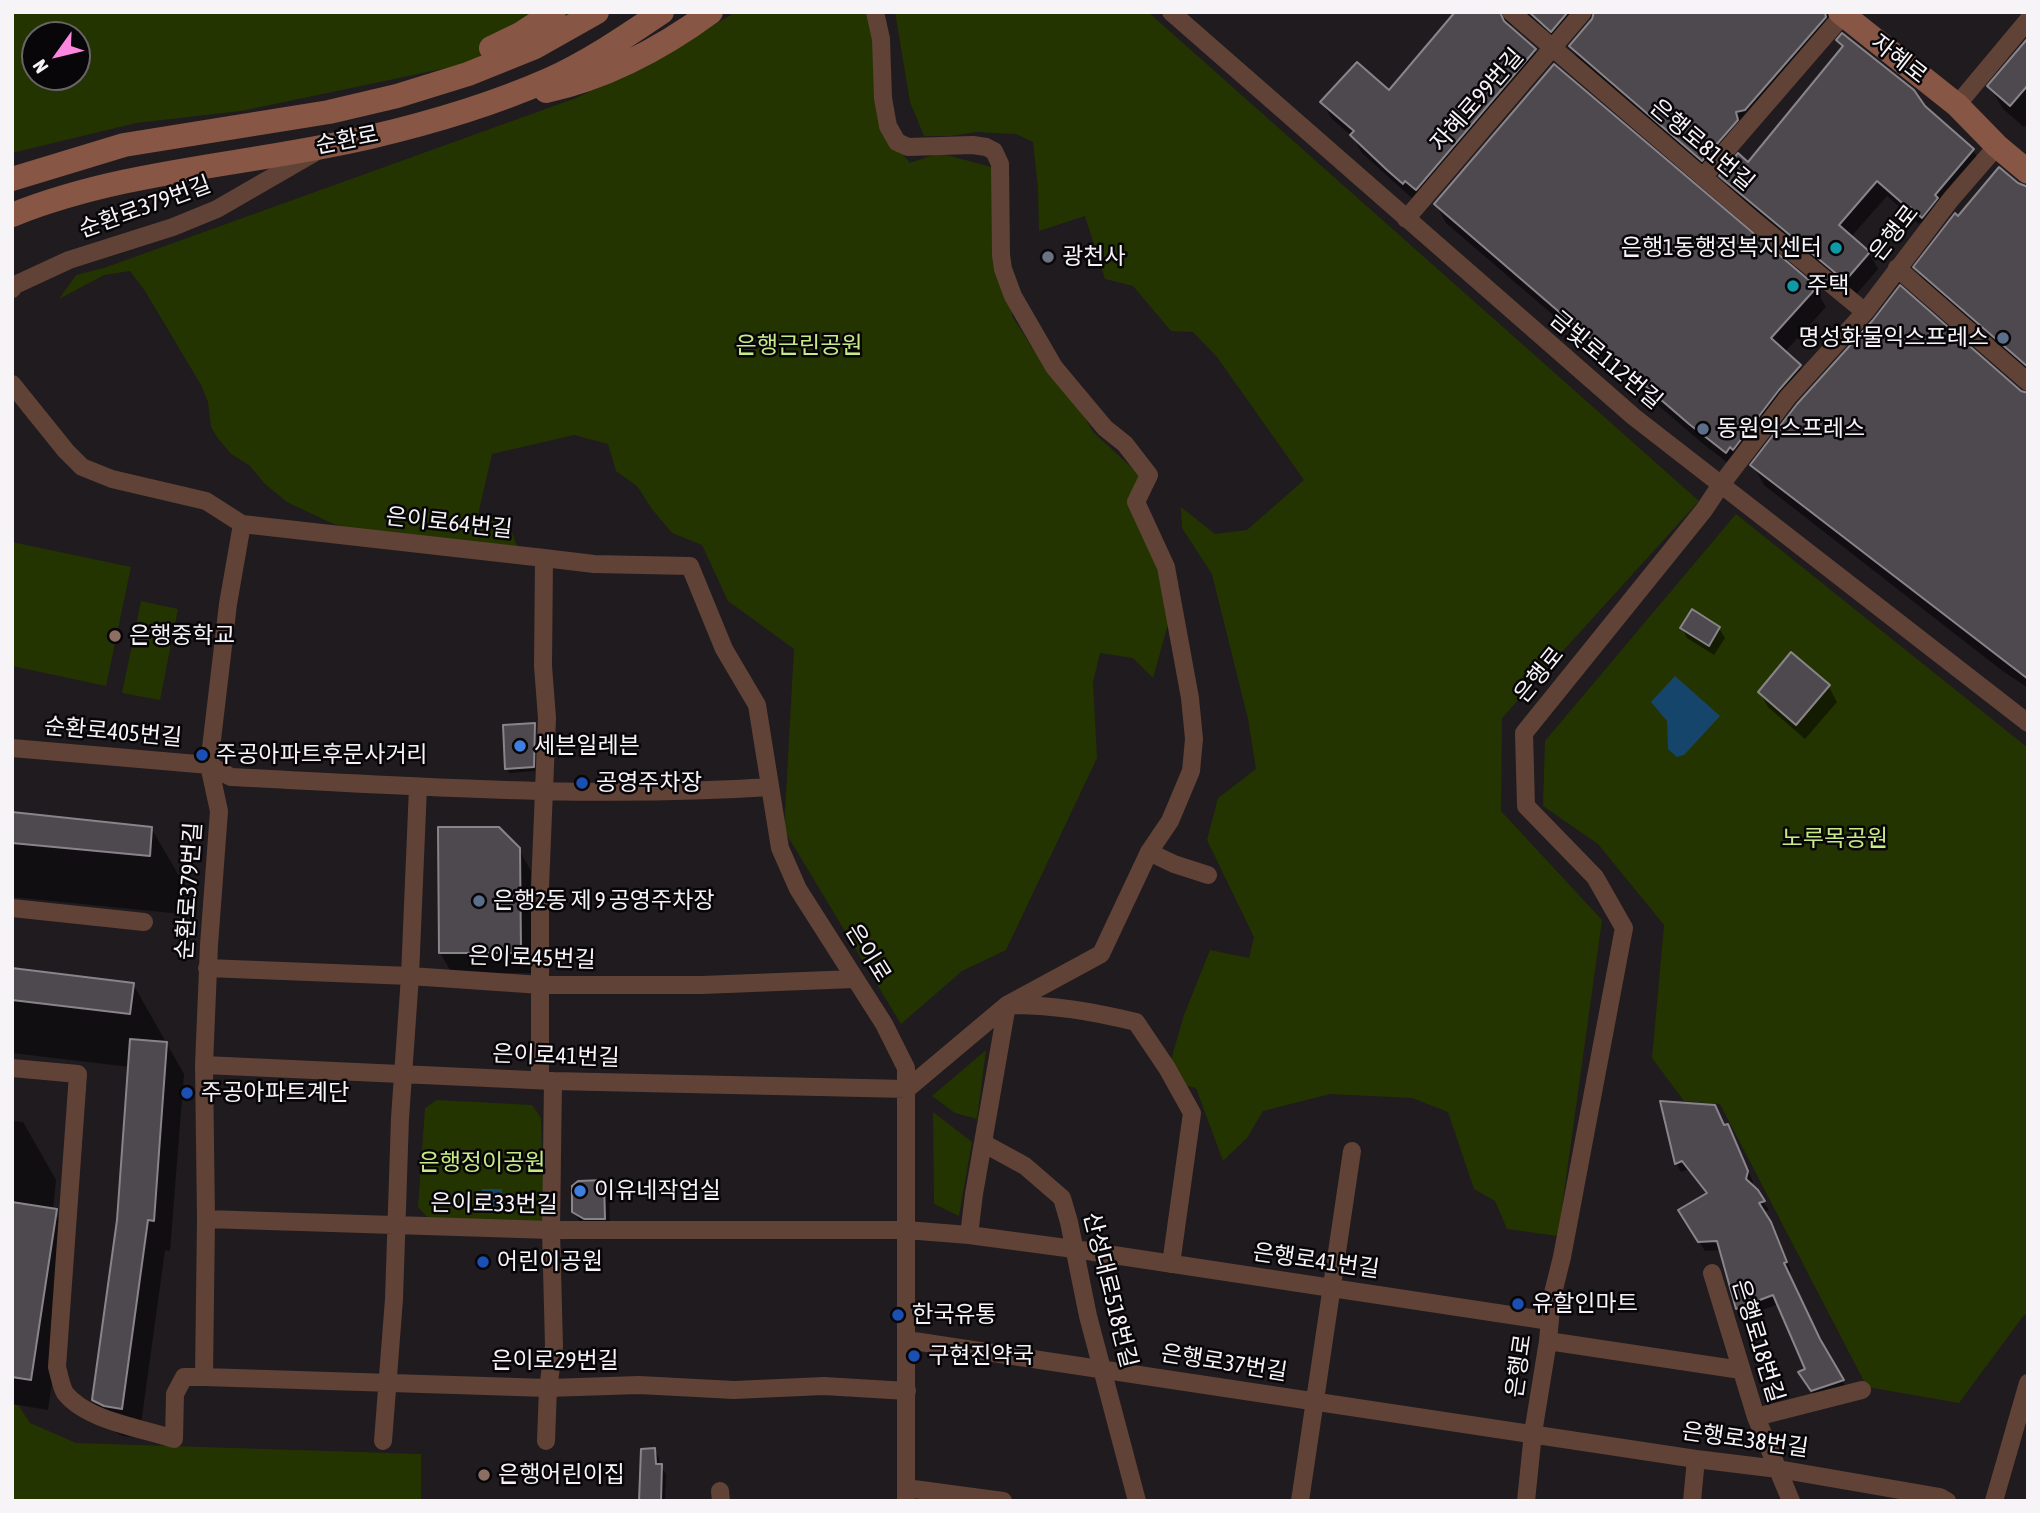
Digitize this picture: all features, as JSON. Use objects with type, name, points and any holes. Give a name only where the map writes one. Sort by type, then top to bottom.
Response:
[{"type":"main road","points":[[397,96],[520,34],[554,12]]},
{"type":"main road","name":"순환로","points":[[12,178],[124,145],[329,112],[397,96],[468,74],[536,47],[597,12]]},
{"type":"main road","name":"순환로","points":[[12,215],[50,199],[101,186],[369,137],[484,105],[549,79],[611,47],[662,12]]},
{"type":"main road","points":[[484,105],[580,83],[650,51],[711,12]]},
{"type":"main road","name":"자혜로","points":[[1841,14],[1957,105],[1997,146],[2028,172]]},
{"type":"street","points":[[875,12],[881,38],[883,99],[888,126],[898,142],[908,148],[973,145],[994,151],[1000,164],[1001,255],[1013,296],[1055,367],[1105,428],[1125,444],[1149,475],[1136,502],[1166,567],[1191,698],[1194,739],[1191,771],[1170,821],[1149,852],[1101,954],[1007,1005],[907,1089]]},
{"type":"street","name":"금빛로112번길","points":[[1171,12],[1634,417],[2028,723]]},
{"type":"street","name":"은행로81번길","points":[[1511,12],[1865,312]]},
{"type":"street","name":"자혜로99번길","points":[[1406,219],[1583,12]]},
{"type":"street","points":[[1703,177],[1841,14]]},
{"type":"street","points":[[1957,105],[2028,20]]},
{"type":"street","name":"순환로379번길","points":[[12,289],[15,285],[69,260],[173,227],[217,209],[329,144]]},
{"type":"street","name":"은행로","points":[[1526,1501],[1552,1297],[1562,1257],[1624,928],[1595,877],[1526,806],[1524,733],[1704,510],[1788,397],[1865,312],[1897,268],[1997,146]]},
{"type":"street","points":[[1897,268],[2028,382]]},
{"type":"street","points":[[12,384],[82,467],[111,479],[206,500],[242,524]]},
{"type":"street","name":"순환로379번길","points":[[204,1377],[204,1065],[207,968],[219,811],[209,765],[228,604],[242,524]]},
{"type":"street","name":"은이로64번길","points":[[242,524],[594,564],[690,566],[724,649],[757,705]]},
{"type":"street","points":[[544,558],[543,666],[547,718],[542,792],[541,985],[547,1081],[554,1346],[548,1388],[546,1441]]},
{"type":"street","name":"은이로","points":[[757,705],[780,848],[793,878],[884,1024],[906,1068],[906,1494],[1003,1501]]},
{"type":"street","name":"순환로405번길","points":[[12,748],[209,765],[231,777],[418,787],[542,792],[729,790],[770,787]]},
{"type":"street","points":[[383,1441],[394,1299],[395,1227],[418,787]]},
{"type":"street","points":[[1149,852],[1174,864],[1208,875]]},
{"type":"street","points":[[12,908],[144,922]]},
{"type":"street","name":"은이로45번길","points":[[207,968],[410,976],[541,985],[702,985],[854,979]]},
{"type":"street","points":[[969,1236],[1007,1005]]},
{"type":"street","points":[[1007,1005],[1050,1005],[1136,1022],[1167,1068],[1192,1113],[1171,1264]]},
{"type":"street","name":"은이로41번길","points":[[204,1065],[403,1072],[547,1081],[907,1089]]},
{"type":"street","points":[[12,1068],[78,1074],[57,1367],[65,1392],[87,1410],[116,1424],[142,1428],[174,1439],[175,1394],[184,1377],[204,1377]]},
{"type":"street","name":"산성대로518번길","points":[[983,1143],[1026,1166],[1062,1198],[1088,1316],[1137,1501]]},
{"type":"street","points":[[1300,1501],[1352,1152]]},
{"type":"street","name":"은이로33번길","points":[[206,1219],[551,1230],[906,1230]]},
{"type":"street","points":[[906,1230],[1074,1249]]},
{"type":"street","name":"은행로41번길","points":[[1074,1249],[1550,1321]]},
{"type":"street","name":"은행로18번길","points":[[1712,1273],[1756,1418],[1791,1501]]},
{"type":"street","name":"은행로37번길","points":[[906,1340],[1534,1433]]},
{"type":"street","points":[[1548,1341],[1741,1370]]},
{"type":"street","name":"은이로29번길","points":[[204,1377],[548,1388],[639,1385],[734,1390],[824,1386],[906,1391]]},
{"type":"street","points":[[1994,1501],[2028,1383]]},
{"type":"street","points":[[1756,1418],[1862,1390]]},
{"type":"street","name":"은행로38번길","points":[[1534,1433],[1778,1469],[1940,1497],[1947,1501]]},
{"type":"street","points":[[1692,1501],[1696,1459]]},
{"type":"green space","points":[[12,12],[603,12],[557,45],[241,111],[136,123],[12,153]]},
{"type":"green space","name":"은행근린공원","points":[[736,12],[872,12],[892,141],[910,163],[939,153],[999,169],[1010,248],[1012,316],[1035,352],[1056,367],[1093,432],[1153,487],[1140,506],[1178,588],[1153,678],[1133,658],[1100,653],[1093,682],[1097,758],[1006,950],[962,971],[901,1024],[784,830],[794,649],[728,601],[702,545],[672,533],[637,486],[616,471],[608,444],[574,435],[492,454],[478,515],[507,519],[517,546],[364,533],[331,523],[287,502],[265,484],[249,465],[231,454],[211,427],[208,402],[201,385],[145,291],[130,271],[104,275],[59,299],[76,275],[104,268],[576,98],[630,73]]},
{"type":"green space","points":[[895,12],[1148,12],[1699,501],[1502,718],[1501,811],[1602,920],[1558,1236],[1507,1229],[1495,1201],[1474,1189],[1448,1112],[1412,1098],[1330,1094],[1263,1111],[1247,1138],[1223,1161],[1196,1088],[1165,1081],[1184,1015],[1210,950],[1249,958],[1254,937],[1207,840],[1218,798],[1256,769],[1248,719],[1212,574],[1182,528],[1181,507],[1215,534],[1247,530],[1304,480],[1217,357],[1193,332],[1171,331],[1133,286],[1105,279],[1085,216],[1039,231],[1033,142],[1016,134],[976,132],[924,136],[910,102]]},
{"type":"green space","name":"노루목공원","points":[[1736,514],[2028,748],[2028,1316],[2024,1315],[1959,1403],[1867,1387],[1720,1104],[1684,1101],[1652,1058],[1664,925],[1598,844],[1543,806],[1545,741]]},
{"type":"green space","points":[[12,542],[131,567],[106,686],[12,666]]},
{"type":"green space","points":[[141,601],[178,609],[160,700],[122,693]]},
{"type":"green space","points":[[986,1050],[977,1119],[955,1113],[932,1096]]},
{"type":"green space","name":"은행정이공원","points":[[437,1100],[532,1105],[541,1118],[544,1227],[431,1221],[418,1207],[425,1108]]},
{"type":"green space","points":[[933,1112],[972,1142],[959,1216],[934,1204]]},
{"type":"green space","points":[[12,1404],[18,1405],[30,1423],[76,1443],[421,1454],[421,1501],[12,1501]]},
{"type":"water","points":[[1675,676],[1720,716],[1684,755],[1677,757],[1668,749],[1667,721],[1651,702]]},
{"type":"water","points":[[482,1189],[502,1189],[502,1207],[481,1206]]},
{"type":"building","points":[[1455,12],[1500,12],[1504,21],[1536,49],[1416,190],[1405,181],[1403,184],[1387,170],[1350,135],[1354,131],[1320,102],[1357,62],[1389,90]]},
{"type":"building","points":[[1529,12],[1567,12],[1567,13],[1551,32]]},
{"type":"building","points":[[1594,12],[1825,12],[1826,17],[1745,110],[1736,112],[1738,120],[1702,161],[1569,46],[1592,19]]},
{"type":"building","points":[[1842,33],[1914,90],[1925,106],[1974,149],[1935,195],[1938,198],[1922,218],[1877,181],[1839,225],[1870,252],[1845,281],[1719,176],[1738,153],[1748,162],[1843,46],[1836,40]]},
{"type":"building","points":[[2028,38],[2028,85],[2010,106],[1987,86]]},
{"type":"building","points":[[1554,64],[1817,287],[1771,338],[1801,365],[1733,450],[1730,447],[1726,453],[1689,424],[1434,204]]},
{"type":"building","points":[[1999,167],[2018,183],[2028,187],[2028,367],[1913,267],[1955,213],[1958,216]]},
{"type":"building","points":[[1900,285],[2021,391],[2028,393],[2028,679],[1750,465],[1797,404],[1873,320]]},
{"type":"building","points":[[1692,609],[1720,627],[1709,646],[1680,628]]},
{"type":"building","points":[[1791,652],[1830,685],[1796,725],[1758,692]]},
{"type":"building","name":"세븐일레븐","points":[[535,723],[534,767],[505,769],[503,725]]},
{"type":"building","points":[[12,812],[152,827],[150,856],[12,843]]},
{"type":"building","name":"은행2동 제 9 공영주차장","points":[[438,827],[499,827],[520,848],[521,953],[439,953]]},
{"type":"building","points":[[12,968],[134,983],[130,1014],[12,1000]]},
{"type":"building","points":[[130,1039],[167,1042],[154,1221],[148,1220],[122,1409],[104,1406],[92,1400],[117,1220]]},
{"type":"building","points":[[1660,1101],[1715,1105],[1724,1125],[1728,1124],[1748,1171],[1746,1179],[1765,1201],[1759,1203],[1771,1222],[1787,1262],[1784,1263],[1820,1339],[1844,1380],[1811,1391],[1798,1372],[1805,1369],[1773,1295],[1736,1309],[1717,1241],[1698,1242],[1678,1210],[1707,1193],[1682,1161],[1675,1164]]},
{"type":"building","points":[[604,1180],[605,1219],[584,1219],[572,1212],[572,1186],[578,1181]]},
{"type":"building","points":[[12,1202],[57,1209],[31,1380],[12,1377]]},
{"type":"building","points":[[655,1448],[656,1464],[662,1464],[661,1501],[639,1501],[641,1449]]},
{"type":"place","name":"은행1동행정복지센터","points":[[1836,248]]},
{"type":"place","name":"광천사","points":[[1048,257]]},
{"type":"place","name":"주택","points":[[1793,286]]},
{"type":"place","name":"명성화물익스프레스","points":[[2003,338]]},
{"type":"place","name":"동원익스프레스","points":[[1703,429]]},
{"type":"place","name":"은행중학교","points":[[115,636]]},
{"type":"place","name":"세븐일레븐","points":[[520,746]]},
{"type":"place","name":"주공아파트후문사거리","points":[[202,755]]},
{"type":"place","name":"공영주차장","points":[[582,783]]},
{"type":"place","name":"은행2동 제 9 공영주차장","points":[[479,901]]},
{"type":"place","name":"주공아파트계단","points":[[187,1093]]},
{"type":"place","name":"이유네작업실","points":[[580,1191]]},
{"type":"place","name":"어린이공원","points":[[483,1262]]},
{"type":"place","name":"유할인마트","points":[[1518,1304]]},
{"type":"place","name":"한국유통","points":[[898,1315]]},
{"type":"place","name":"구현진약국","points":[[914,1356]]},
{"type":"place","name":"은행어린이집","points":[[484,1475]]}]
